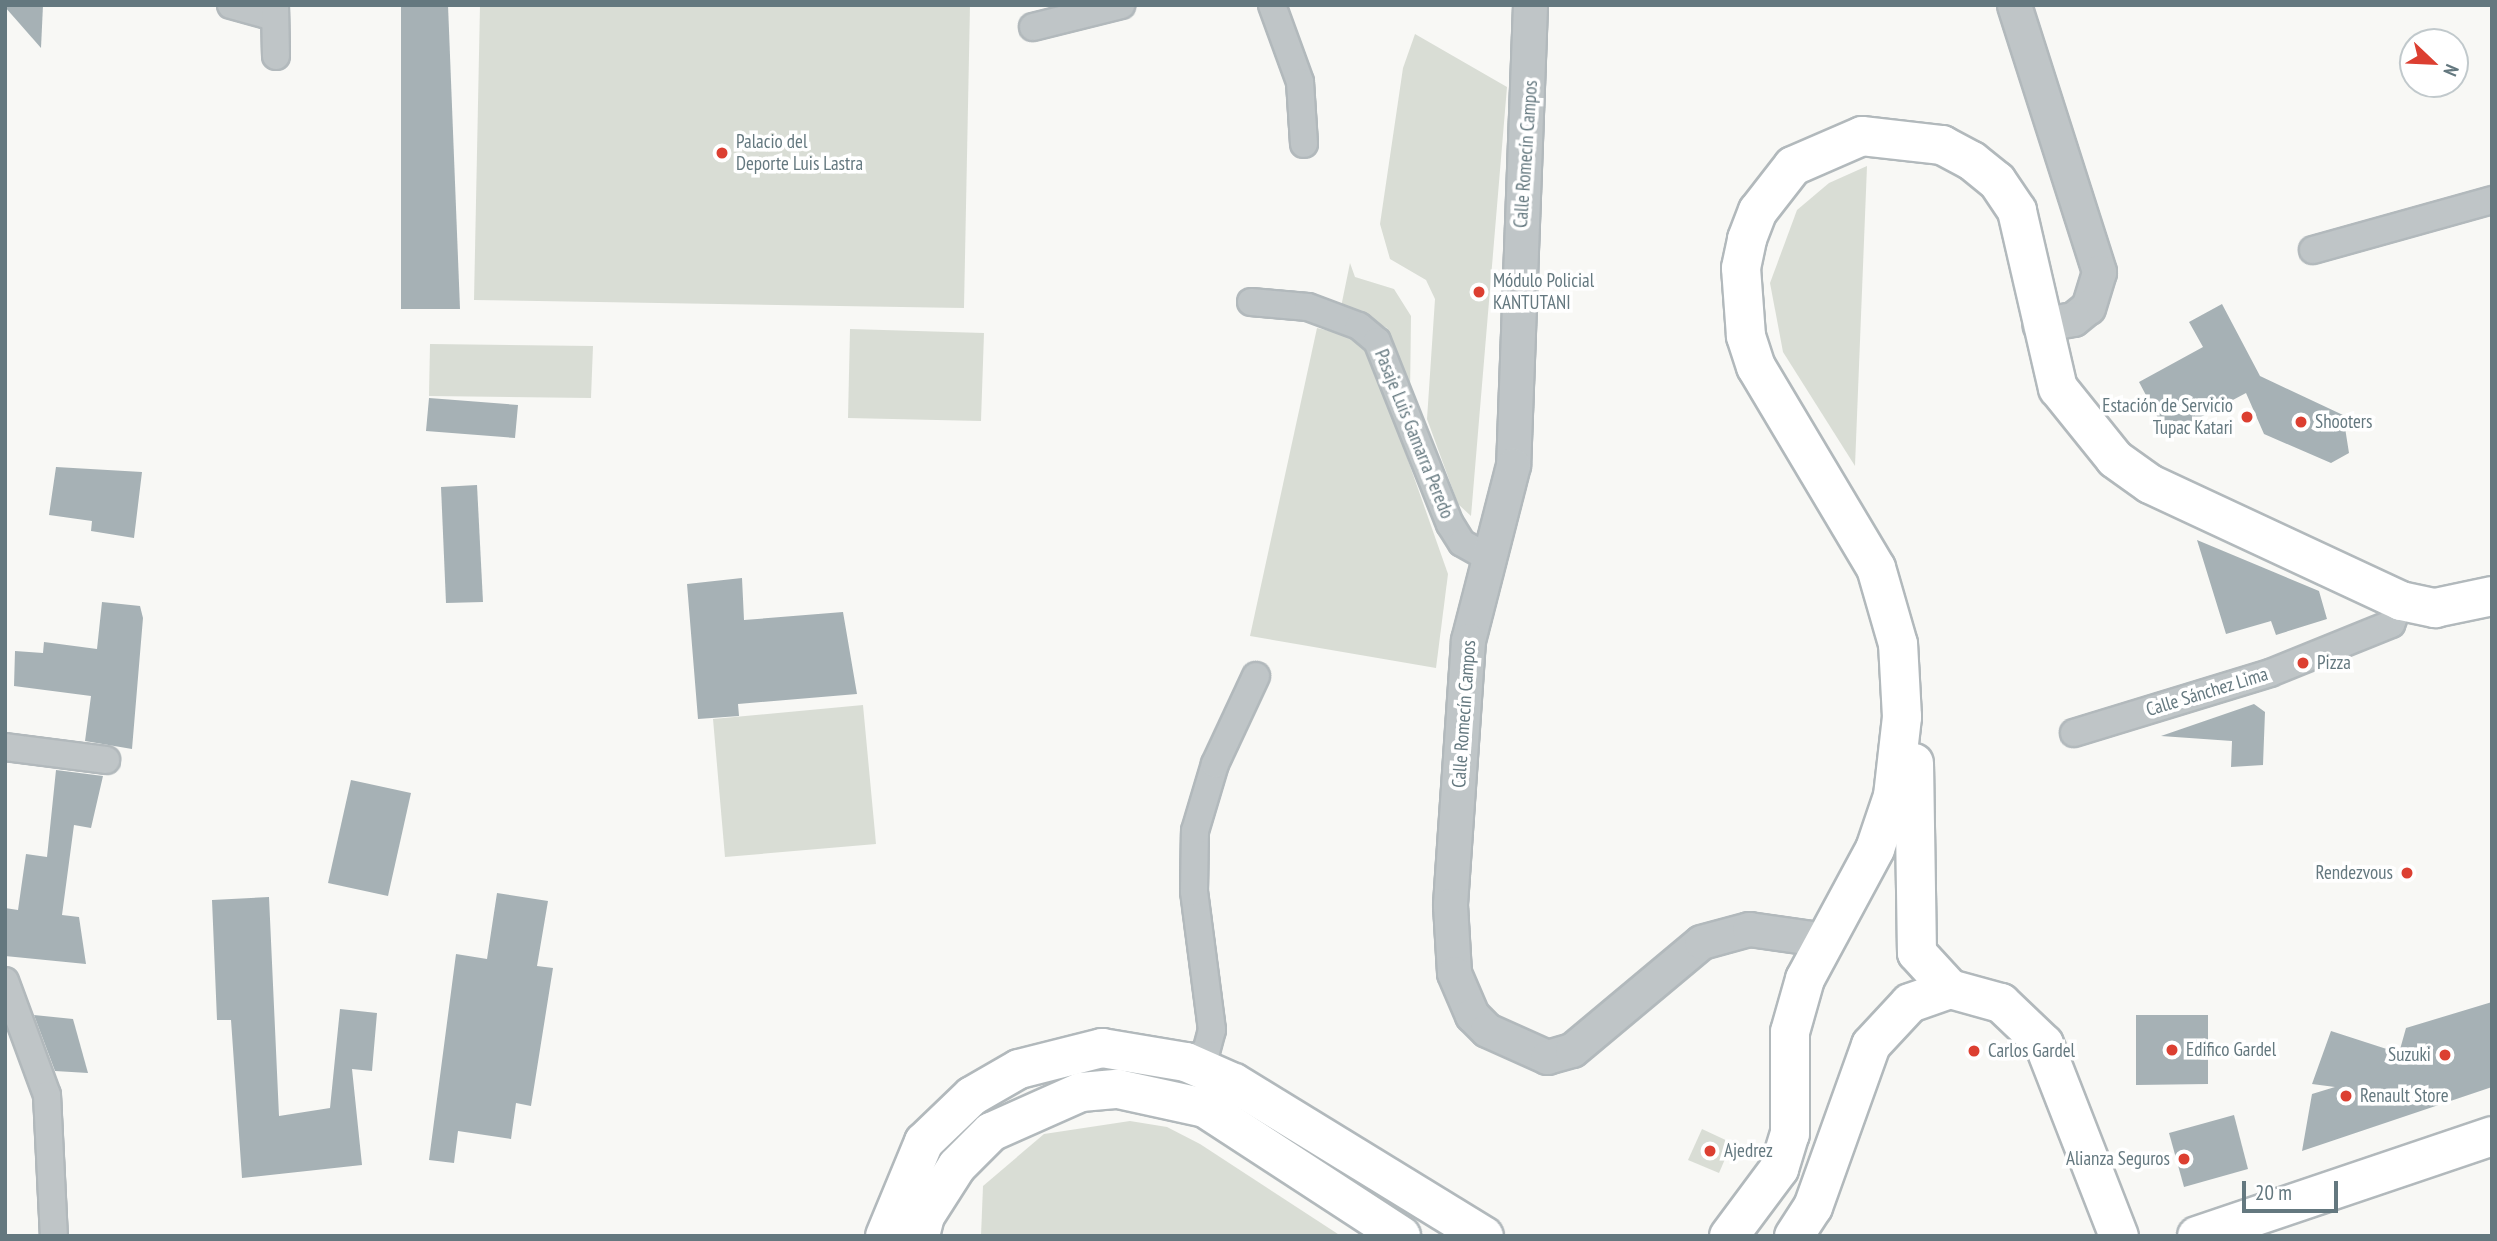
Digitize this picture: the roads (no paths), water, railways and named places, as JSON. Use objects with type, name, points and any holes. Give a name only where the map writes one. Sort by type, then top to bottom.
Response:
[{"type":"main road","points":[[1729,1236],[1779,1169],[1790,1134],[1790,1032],[1826,940],[1875,849],[1893,796],[1902,717],[1898,644],[1876,568],[1753,357],[1741,301],[1747,239],[1774,188],[1814,152],[1862,136],[1942,145],[1997,181],[2017,211],[2040,325],[2058,388],[2115,459],[2150,484],[2400,601],[2435,608],[2492,596]]},
{"type":"main road","points":[[1902,717],[1915,768],[1914,936],[1922,962],[1950,989],[2001,1003],[2044,1044],[2119,1236]]},
{"type":"main road","points":[[1794,1236],[1814,1207],[1871,1045],[1910,1003],[1950,989]]},
{"type":"main road","points":[[884,1236],[924,1142],[972,1096],[1019,1069],[1102,1048],[1180,1079],[1205,1108],[1401,1236]]},
{"type":"main road","points":[[920,1236],[925,1216],[957,1166],[991,1132],[1081,1092],[1180,1079],[1234,1083],[1484,1236]]},
{"type":"main road","points":[[2197,1236],[2492,1136]]},
{"type":"street","points":[[231,5],[275,11],[276,56]]},
{"type":"street","points":[[1033,27],[1121,5]]},
{"type":"street","points":[[1272,5],[1300,82],[1304,144]]},
{"type":"street","name":"Calle Romecín Campos","points":[[1530,5],[1513,465],[1468,640],[1450,905],[1454,973],[1472,1016],[1509,1043],[1547,1057],[1572,1050],[1669,962],[1701,942],[1749,929],[1826,940]]},
{"type":"street","points":[[2014,5],[2099,272],[2088,307],[2073,319],[2040,325]]},
{"type":"street","points":[[2312,250],[2492,200]]},
{"type":"street","name":"Pasaje Luis Gamarra Peredo","points":[[1251,302],[1308,307],[1359,326],[1377,341],[1450,524],[1462,543],[1489,558]]},
{"type":"street","name":"Calle Sánchez Lima","points":[[2074,733],[2270,673],[2391,624],[2400,601]]},
{"type":"street","points":[[1180,1079],[1206,1052],[1212,1030],[1194,892],[1195,831],[1215,764],[1256,676]]},
{"type":"street","points":[[5,747],[106,760]]},
{"type":"street","points":[[5,981],[47,1095],[54,1236]]},
{"type":"place","name":"Palacio del Deporte Luis Lastra","points":[[722,153]]},
{"type":"place","name":"Módulo Policial KANTUTANI","points":[[1479,292]]},
{"type":"place","name":"Estación de Servicio Tupac Katari","points":[[2247,417]]},
{"type":"place","name":"Shooters","points":[[2301,422]]},
{"type":"place","name":"Pizza","points":[[2303,663]]},
{"type":"place","name":"Rendezvous","points":[[2407,873]]},
{"type":"place","name":"Edifico Gardel","points":[[2172,1050]]},
{"type":"place","name":"Carlos Gardel","points":[[1974,1051]]},
{"type":"place","name":"Suzuki","points":[[2445,1055]]},
{"type":"place","name":"Renault Store","points":[[2346,1096]]},
{"type":"place","name":"Ajedrez","points":[[1710,1151]]},
{"type":"place","name":"Alianza Seguros","points":[[2184,1159]]}]
